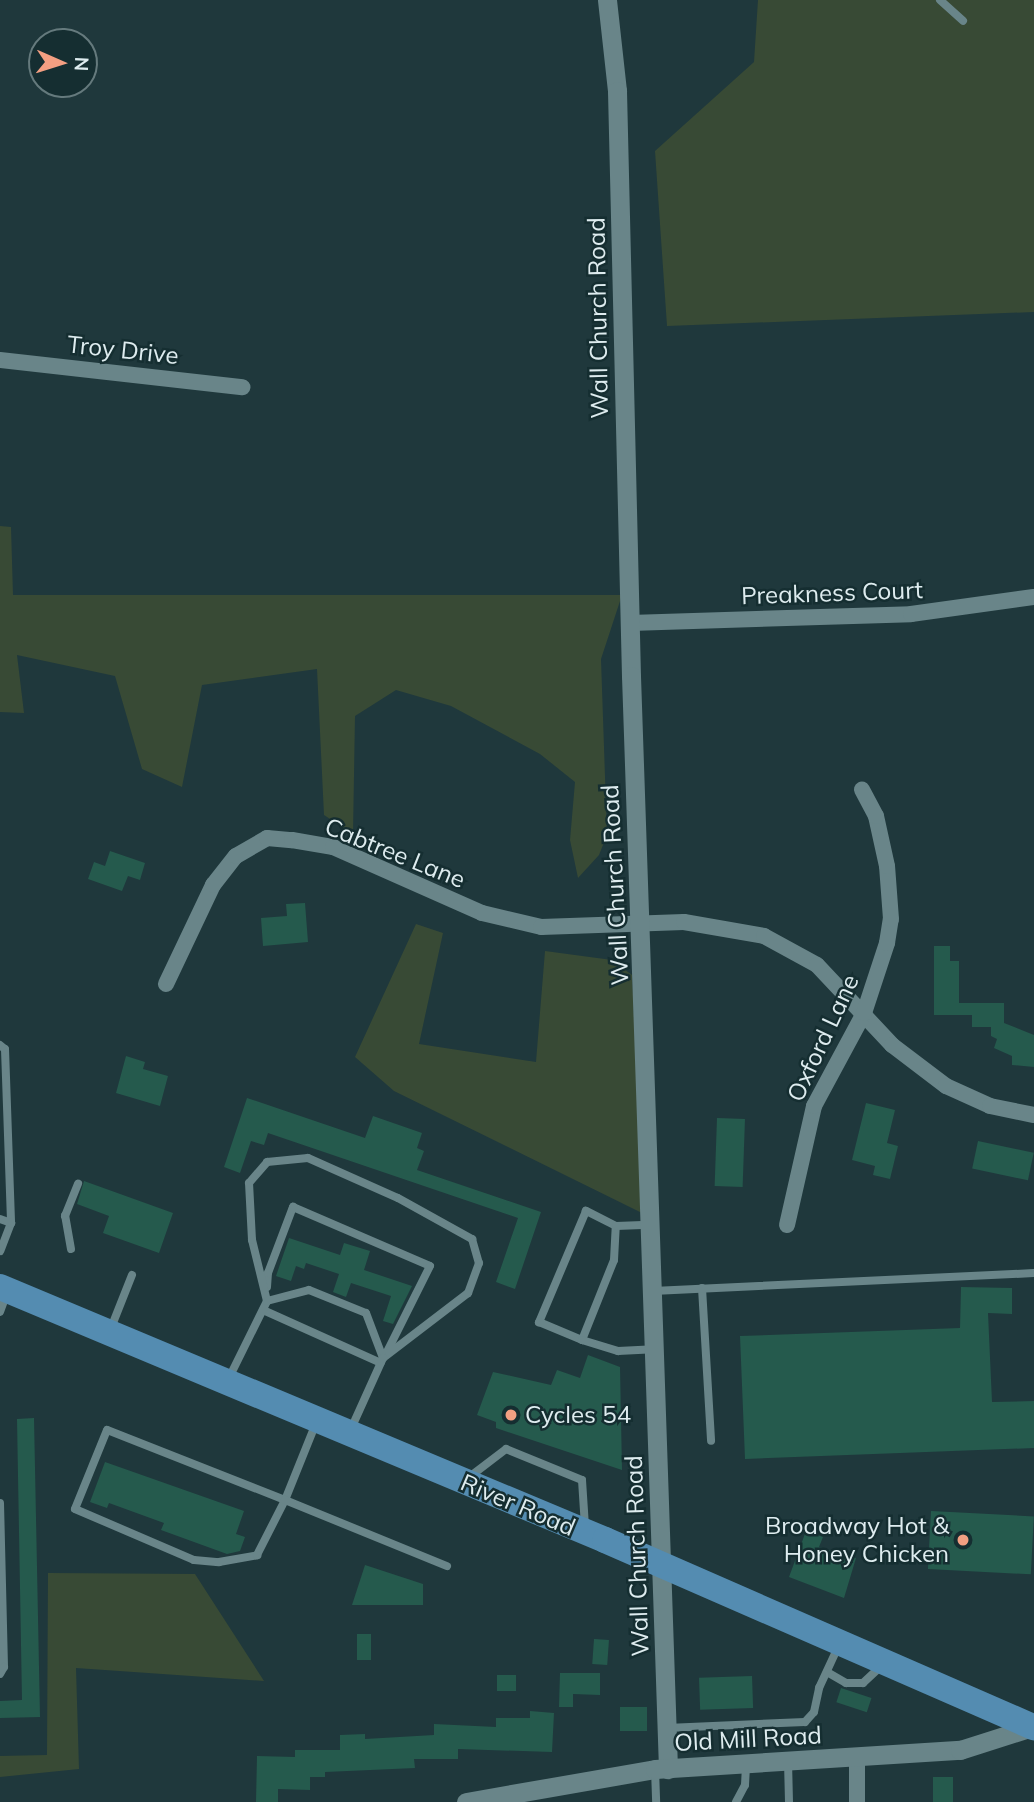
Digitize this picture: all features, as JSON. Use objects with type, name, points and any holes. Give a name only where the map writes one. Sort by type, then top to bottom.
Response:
[{"type":"highway","name":"River Road","points":[[3,1296],[109,1333],[227,1382],[841,1642],[1033,1728]]},
{"type":"street","name":"Wall Church Road","points":[[607,0],[617,91],[630,623],[643,923],[656,1349],[659,1564],[667,1728],[661,1769]]},
{"type":"street","name":"Troy Drive","points":[[0,360],[242,387]]},
{"type":"street","name":"Preakness Court","points":[[630,623],[911,614],[1034,597]]},
{"type":"street","name":"Oxford Lane","points":[[787,1225],[814,1106],[864,1013],[891,919],[881,838],[862,790]]},
{"type":"street","name":"Cabtree Lane","points":[[166,984],[214,885],[236,856],[267,838],[333,847],[482,913],[541,928],[643,923],[714,925],[764,936],[817,965],[892,1045],[946,1086],[990,1106],[1034,1115]]},
{"type":"street","name":"Old Mill Road","points":[[472,1801],[661,1769],[960,1750],[1033,1728]]},
{"type":"street","points":[[857,1757],[857,1802]]},
{"type":"lane","points":[[940,0],[962,21]]},
{"type":"lane","points":[[0,1045],[5,1049],[11,1223],[0,1251]]},
{"type":"lane","points":[[267,1301],[252,1240],[249,1183],[267,1162],[308,1158],[398,1198],[472,1239],[479,1263],[468,1293],[382,1360]]},
{"type":"lane","points":[[71,1248],[65,1216],[78,1183]]},
{"type":"lane","points":[[227,1382],[267,1301],[268,1273],[293,1208],[430,1266],[382,1360],[349,1434]]},
{"type":"lane","points":[[652,1225],[616,1226],[586,1211],[539,1322],[582,1340],[618,1350],[656,1349]]},
{"type":"lane","points":[[0,1219],[11,1223]]},
{"type":"lane","points":[[582,1340],[614,1260],[616,1226]]},
{"type":"lane","points":[[653,1291],[1034,1273]]},
{"type":"lane","points":[[109,1333],[132,1275]]},
{"type":"lane","points":[[702,1288],[711,1441]]},
{"type":"lane","points":[[267,1301],[309,1290],[366,1313],[382,1360]]},
{"type":"lane","points":[[263,1310],[382,1360]]},
{"type":"lane","points":[[317,1421],[285,1500],[257,1555],[219,1562],[194,1560],[75,1509],[107,1430],[285,1500],[447,1566]]},
{"type":"lane","points":[[463,1482],[506,1449],[582,1480],[585,1533]]},
{"type":"lane","points":[[0,1503],[4,1667],[0,1674]]},
{"type":"lane","points":[[667,1728],[805,1721],[814,1712],[827,1672],[841,1642]]},
{"type":"lane","points":[[827,1672],[846,1684],[863,1684],[886,1662]]},
{"type":"lane","points":[[788,1761],[789,1802]]},
{"type":"lane","points":[[738,1801],[746,1764]]},
{"type":"lane","points":[[656,1802],[661,1769]]},
{"type":"green space","points":[[758,0],[1034,0],[1034,312],[667,326],[655,151],[754,62]]},
{"type":"green space","points":[[0,526],[11,527],[13,595],[622,595],[601,659],[607,835],[599,855],[578,878],[570,840],[575,782],[540,754],[451,706],[396,690],[355,716],[353,834],[324,815],[317,669],[202,685],[182,787],[142,769],[115,676],[17,655],[24,713],[0,712]]},
{"type":"green space","points":[[416,924],[443,933],[419,1044],[536,1062],[545,951],[612,960],[632,975],[644,1214],[394,1091],[355,1057]]},
{"type":"green space","points":[[48,1573],[195,1574],[264,1681],[76,1668],[79,1769],[0,1777],[0,1756],[47,1755]]},
{"type":"building","points":[[110,851],[145,863],[140,880],[128,876],[122,891],[88,879],[94,862],[105,866]]},
{"type":"building","points":[[305,903],[308,942],[263,946],[261,918],[287,916],[286,904]]},
{"type":"building","points":[[934,946],[950,946],[950,961],[959,961],[959,1003],[1004,1003],[1004,1023],[1034,1035],[1034,1067],[1012,1065],[1012,1056],[994,1048],[997,1039],[991,1036],[991,1027],[972,1027],[972,1015],[934,1015]]},
{"type":"building","points":[[126,1056],[145,1062],[143,1069],[168,1076],[160,1106],[116,1093]]},
{"type":"building","points":[[247,1098],[365,1138],[373,1116],[422,1133],[417,1148],[424,1151],[417,1170],[541,1212],[515,1289],[496,1282],[518,1218],[268,1133],[264,1145],[251,1141],[240,1173],[224,1167]]},
{"type":"building","points":[[866,1103],[895,1110],[887,1143],[898,1146],[890,1179],[873,1175],[875,1166],[852,1160]]},
{"type":"building","points":[[717,1118],[745,1119],[743,1187],[715,1186]]},
{"type":"building","points":[[978,1141],[1034,1153],[1028,1180],[972,1168]]},
{"type":"building","points":[[84,1181],[173,1213],[159,1253],[103,1233],[109,1216],[77,1204]]},
{"type":"building","points":[[289,1238],[340,1255],[344,1243],[370,1251],[364,1270],[412,1286],[393,1324],[383,1321],[391,1296],[351,1283],[346,1297],[333,1292],[339,1274],[306,1263],[304,1269],[296,1266],[291,1281],[276,1276]]},
{"type":"building","points":[[961,1287],[1012,1288],[1012,1314],[988,1313],[992,1402],[1034,1401],[1034,1448],[745,1459],[740,1336],[960,1328]]},
{"type":"building","points":[[588,1355],[620,1367],[622,1470],[496,1428],[496,1422],[477,1415],[493,1372],[551,1385],[557,1370],[580,1378]]},
{"type":"building","points":[[34,1418],[40,1717],[0,1718],[0,1701],[22,1700],[17,1419]]},
{"type":"building","points":[[105,1462],[244,1511],[236,1534],[245,1537],[240,1551],[227,1554],[161,1530],[164,1523],[109,1503],[107,1508],[90,1502]]},
{"type":"building","points":[[931,1511],[1034,1516],[1031,1574],[928,1569]]},
{"type":"building","points":[[806,1531],[823,1537],[819,1547],[856,1558],[844,1598],[789,1577]]},
{"type":"building","points":[[365,1565],[423,1584],[423,1605],[352,1605]]},
{"type":"building","points":[[357,1634],[371,1634],[371,1660],[357,1660]]},
{"type":"building","points":[[594,1639],[609,1640],[607,1665],[592,1664]]},
{"type":"building","points":[[560,1673],[600,1673],[600,1695],[573,1694],[573,1707],[559,1707]]},
{"type":"building","points":[[497,1675],[516,1675],[516,1691],[497,1691]]},
{"type":"building","points":[[752,1676],[753,1708],[700,1710],[699,1678]]},
{"type":"building","points":[[841,1688],[871,1698],[867,1712],[836,1702]]},
{"type":"building","points":[[620,1707],[647,1707],[647,1731],[620,1731]]},
{"type":"building","points":[[530,1711],[554,1713],[552,1752],[458,1749],[458,1759],[414,1759],[415,1768],[325,1772],[325,1777],[310,1777],[310,1790],[278,1789],[278,1802],[256,1802],[257,1756],[295,1757],[295,1750],[340,1750],[340,1735],[365,1734],[365,1739],[434,1735],[434,1724],[496,1727],[496,1718],[530,1718]]},
{"type":"building","points":[[933,1777],[953,1777],[953,1802],[933,1802]]},
{"type":"place","name":"Cycles 54","points":[[511,1415]]},
{"type":"place","name":"Broadway Hot & Honey Chicken","points":[[963,1540]]}]
